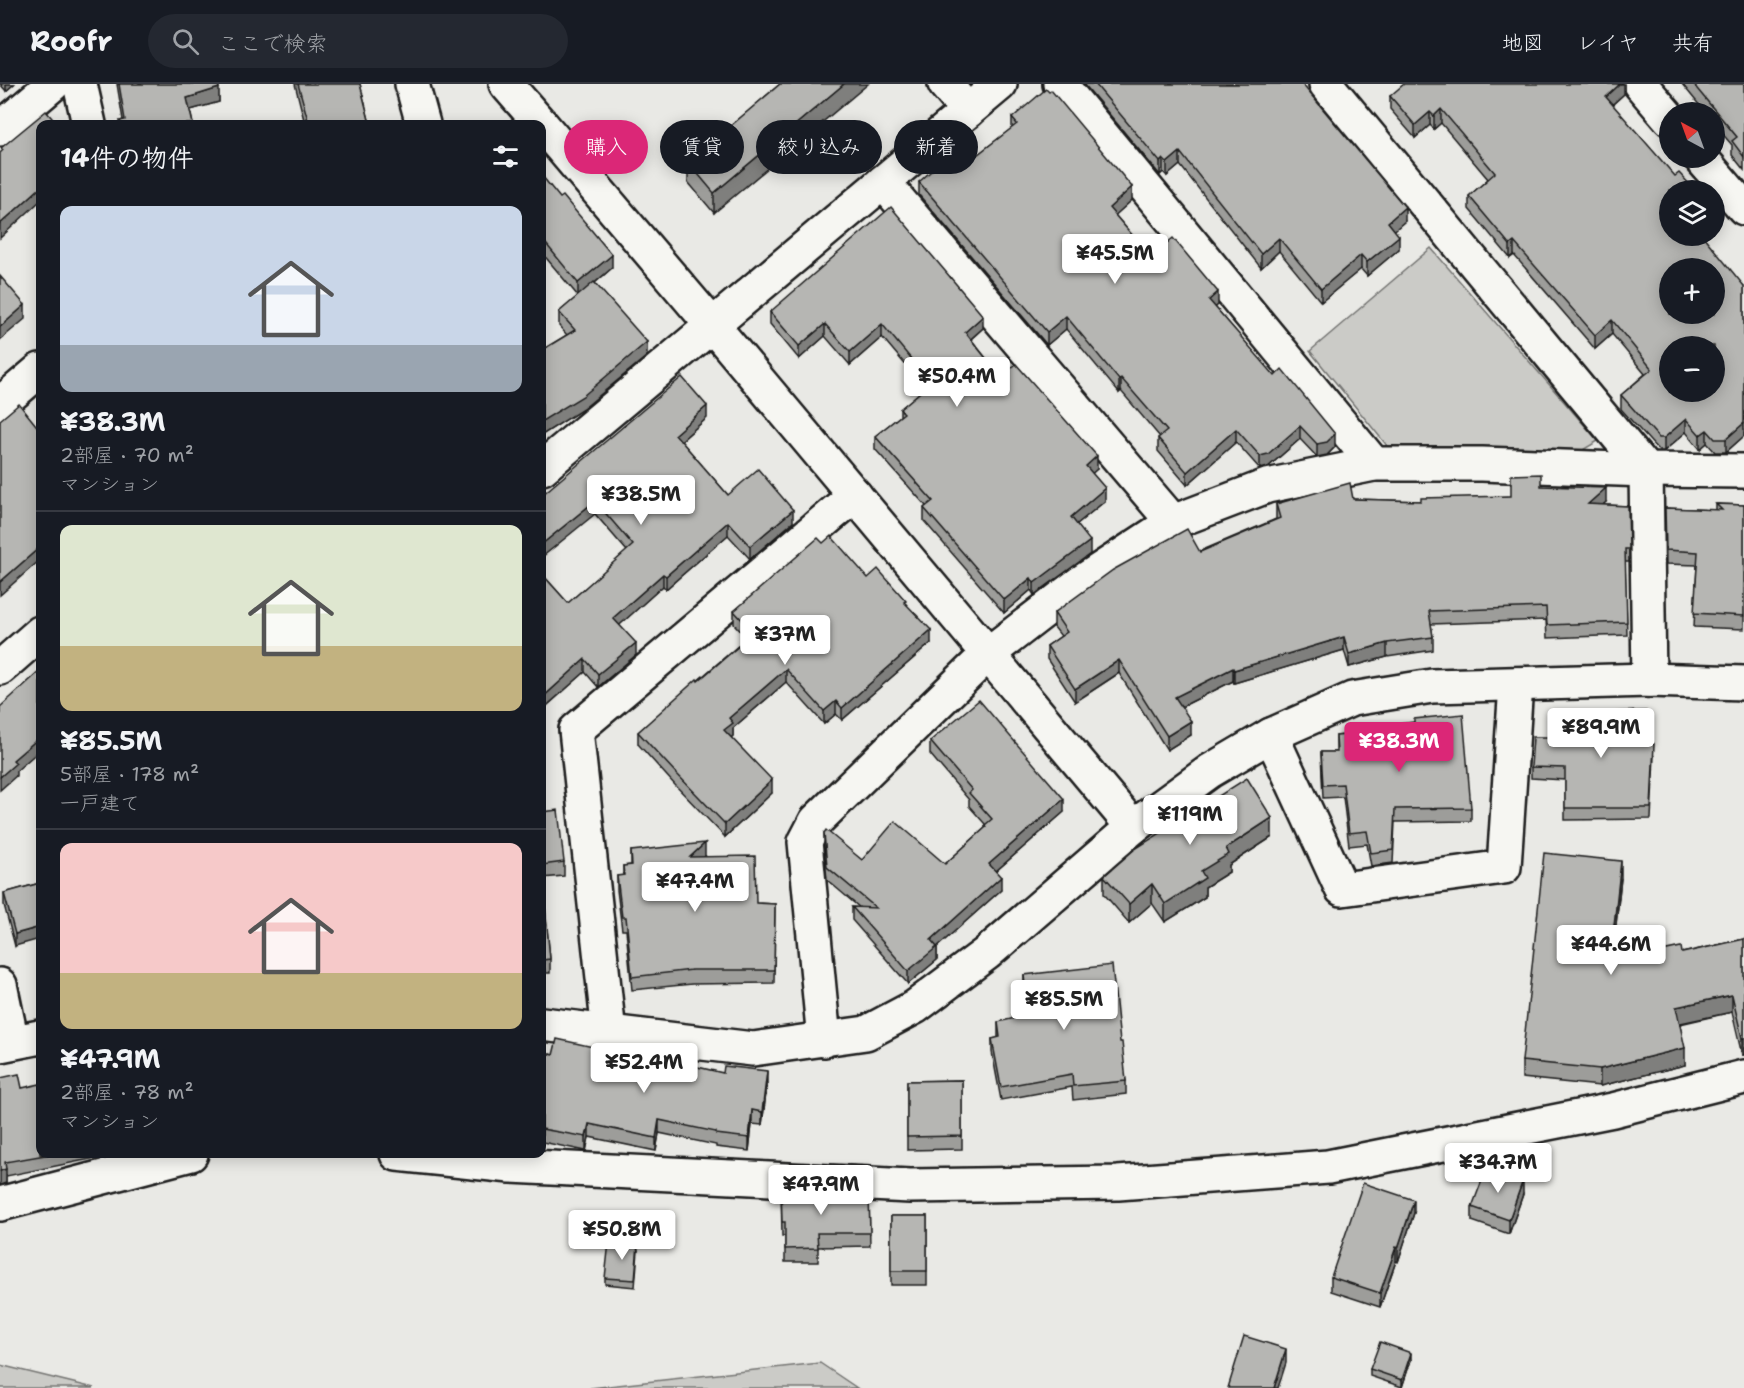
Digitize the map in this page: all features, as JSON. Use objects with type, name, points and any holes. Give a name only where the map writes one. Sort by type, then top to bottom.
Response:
[{"type":"street","points":[[0,129],[53,84]]},
{"type":"street","points":[[80,84],[88,120]]},
{"type":"street","points":[[412,84],[422,120]]},
{"type":"street","points":[[506,84],[537,120]]},
{"type":"street","points":[[945,84],[968,111]]},
{"type":"street","points":[[546,465],[1000,84]]},
{"type":"street","points":[[1060,84],[1374,464]]},
{"type":"street","points":[[1327,84],[1646,470],[1649,680]]},
{"type":"street","points":[[1640,84],[1659,106]]},
{"type":"street","points":[[546,131],[1133,827]]},
{"type":"street","points":[[1710,168],[1744,208]]},
{"type":"street","points":[[883,182],[1173,522]]},
{"type":"street","points":[[0,404],[36,373]]},
{"type":"street","points":[[824,1040],[805,842],[816,821],[988,654],[1080,583],[1173,522],[1268,486],[1374,464],[1482,464],[1744,471]]},
{"type":"street","points":[[609,1033],[576,730],[855,495]]},
{"type":"street","points":[[0,668],[36,636]]},
{"type":"street","points":[[546,1025],[753,1049],[866,1033],[915,1007],[987,953],[1133,827],[1210,771],[1271,735],[1352,699],[1432,686],[1649,680],[1744,683]]},
{"type":"street","points":[[1271,735],[1342,889],[1504,867],[1516,684]]},
{"type":"street","points":[[0,985],[17,1041]]},
{"type":"street","points":[[435,1158],[511,1166],[910,1186],[1118,1183],[1328,1167],[1613,1110],[1744,1077]]},
{"type":"street","points":[[0,1204],[175,1158]]},
{"type":"shaded area","points":[[1431,248],[1598,441],[1581,451],[1393,453],[1310,351]]},
{"type":"shaded area","points":[[820,1363],[857,1388],[590,1388]]},
{"type":"shaded area","points":[[0,1365],[94,1388],[0,1388]]},
{"type":"building","points":[[119,84],[218,84],[219,88],[187,98],[192,120],[125,120]]},
{"type":"building","points":[[298,84],[360,84],[369,120],[308,120]]},
{"type":"building","points":[[780,84],[844,84],[801,120],[756,120],[756,158],[744,168],[744,120],[738,120]]},
{"type":"building","points":[[1095,84],[1302,84],[1405,207],[1388,222],[1399,236],[1367,262],[1361,255],[1321,289],[1279,238],[1261,254],[1180,152],[1167,163],[1163,159],[1160,162]]},
{"type":"building","points":[[1404,84],[1620,84],[1606,97],[1659,158],[1659,168],[1668,168],[1675,176],[1679,173],[1686,180],[1659,180],[1659,246],[1711,246],[1721,258],[1659,258],[1659,324],[1725,324],[1725,263],[1744,286],[1744,423],[1726,439],[1715,439],[1707,430],[1700,435],[1686,419],[1664,438],[1659,438],[1621,395],[1652,369],[1612,320],[1595,335],[1514,242],[1510,245],[1469,196],[1495,173],[1441,109],[1434,116],[1430,112],[1415,125],[1390,96]]},
{"type":"building","points":[[1693,84],[1744,84],[1744,157],[1732,141],[1737,137],[1725,123],[1725,102],[1708,102]]},
{"type":"building","points":[[1046,89],[1049,92],[1051,90],[1132,187],[1109,208],[1151,257],[1173,238],[1218,292],[1209,300],[1275,376],[1282,369],[1335,434],[1327,442],[1317,444],[1300,426],[1268,454],[1260,456],[1236,429],[1187,472],[1158,438],[1167,431],[1121,378],[1119,380],[1066,316],[1047,332],[919,182],[928,174],[978,174],[978,154],[1017,124],[1012,118]]},
{"type":"building","points":[[46,111],[54,120],[36,120],[36,192],[0,224],[0,153],[3,150],[1,148]]},
{"type":"building","points":[[698,174],[737,174],[714,193]]},
{"type":"building","points":[[546,181],[560,198],[563,196],[612,255],[578,283],[546,244]]},
{"type":"building","points":[[891,207],[983,316],[965,332],[1001,377],[1016,364],[1097,456],[1086,466],[1105,488],[1071,517],[1090,541],[1034,583],[1031,578],[1004,600],[924,508],[933,501],[875,436],[904,413],[900,409],[931,383],[882,324],[850,352],[825,324],[799,346],[770,312]]},
{"type":"building","points":[[0,276],[25,305],[0,327]]},
{"type":"building","points":[[594,282],[647,342],[583,396],[546,419],[546,348],[575,330],[559,312]]},
{"type":"building","points":[[682,377],[707,406],[675,434],[728,495],[758,469],[793,510],[750,546],[728,522],[613,618],[636,643],[598,674],[585,659],[546,694],[546,578],[568,603],[633,545],[595,501],[546,541],[546,492]]},
{"type":"building","points":[[19,404],[36,425],[36,550],[0,582],[0,420]]},
{"type":"building","points":[[1541,474],[1541,486],[1606,488],[1588,504],[1628,506],[1629,549],[1625,549],[1627,622],[1547,625],[1546,607],[1429,611],[1433,637],[1387,643],[1349,654],[1344,637],[1234,670],[1233,668],[1175,697],[1191,721],[1167,736],[1119,660],[1075,689],[1047,646],[1067,632],[1054,613],[1113,570],[1187,529],[1200,552],[1280,518],[1276,504],[1350,483],[1353,499],[1421,501],[1421,498],[1511,496],[1511,475]]},
{"type":"building","points":[[1716,504],[1744,505],[1744,616],[1694,613],[1698,552],[1666,550],[1665,508],[1722,510]]},
{"type":"building","points":[[831,536],[868,578],[878,569],[906,601],[904,602],[931,630],[842,708],[836,701],[824,711],[786,669],[729,718],[733,723],[724,730],[772,780],[725,824],[638,732],[697,679],[698,681],[754,633],[734,611],[818,538],[823,543]]},
{"type":"building","points":[[36,675],[36,740],[13,760],[16,763],[0,777],[0,707]]},
{"type":"building","points":[[979,700],[1064,799],[989,864],[1001,877],[931,940],[937,947],[908,971],[852,907],[876,908],[827,867],[824,833],[826,830],[862,860],[895,821],[945,864],[992,819],[969,793],[972,790],[930,741]]},
{"type":"building","points":[[1646,711],[1646,744],[1654,744],[1651,808],[1565,808],[1565,768],[1531,767],[1533,737],[1562,737],[1562,713]]},
{"type":"building","points":[[1463,714],[1471,808],[1395,809],[1393,850],[1371,853],[1367,831],[1349,833],[1343,784],[1323,785],[1321,752],[1337,752],[1336,736],[1355,734],[1354,730],[1414,722],[1414,719]]},
{"type":"building","points":[[1247,778],[1272,818],[1226,848],[1229,854],[1201,871],[1205,878],[1165,904],[1152,884],[1129,904],[1104,876],[1135,849]]},
{"type":"building","points":[[558,810],[564,862],[546,864],[546,812]]},
{"type":"building","points":[[705,843],[690,857],[755,856],[756,903],[775,904],[774,970],[692,970],[632,977],[626,917],[622,917],[617,876],[624,875],[623,866],[632,865],[631,851]]},
{"type":"building","points":[[1544,853],[1621,861],[1610,962],[1681,947],[1682,953],[1744,939],[1744,1038],[1742,1038],[1732,995],[1676,1007],[1685,1048],[1600,1069],[1522,1061]]},
{"type":"building","points":[[36,884],[36,928],[15,934],[4,893]]},
{"type":"building","points":[[546,916],[550,959],[546,960]]},
{"type":"building","points":[[1112,965],[1126,1081],[1073,1086],[1072,1074],[1001,1087],[992,1039],[1000,1037],[998,1022],[1028,1015],[1024,975]]},
{"type":"building","points":[[557,1039],[607,1050],[606,1054],[662,1067],[664,1059],[723,1073],[724,1066],[767,1071],[762,1112],[752,1110],[749,1138],[716,1134],[716,1132],[659,1120],[656,1138],[589,1124],[586,1137],[546,1130],[546,1053],[553,1055]]},
{"type":"building","points":[[19,1074],[22,1088],[36,1085],[36,1157],[5,1162],[6,1169],[0,1171],[0,1078]]},
{"type":"building","points":[[962,1080],[962,1136],[907,1137],[907,1081]]},
{"type":"building","points":[[1487,1167],[1523,1180],[1509,1220],[1472,1207]]},
{"type":"building","points":[[1363,1183],[1414,1200],[1380,1293],[1331,1277]]},
{"type":"building","points":[[781,1186],[812,1186],[812,1196],[869,1196],[870,1233],[817,1233],[818,1248],[785,1249]]},
{"type":"building","points":[[891,1216],[927,1216],[927,1271],[891,1271]]},
{"type":"building","points":[[609,1242],[638,1244],[635,1280],[605,1278]]},
{"type":"building","points":[[1244,1336],[1286,1349],[1274,1388],[1228,1388]]},
{"type":"building","points":[[1380,1342],[1411,1353],[1402,1380],[1370,1369]]}]
